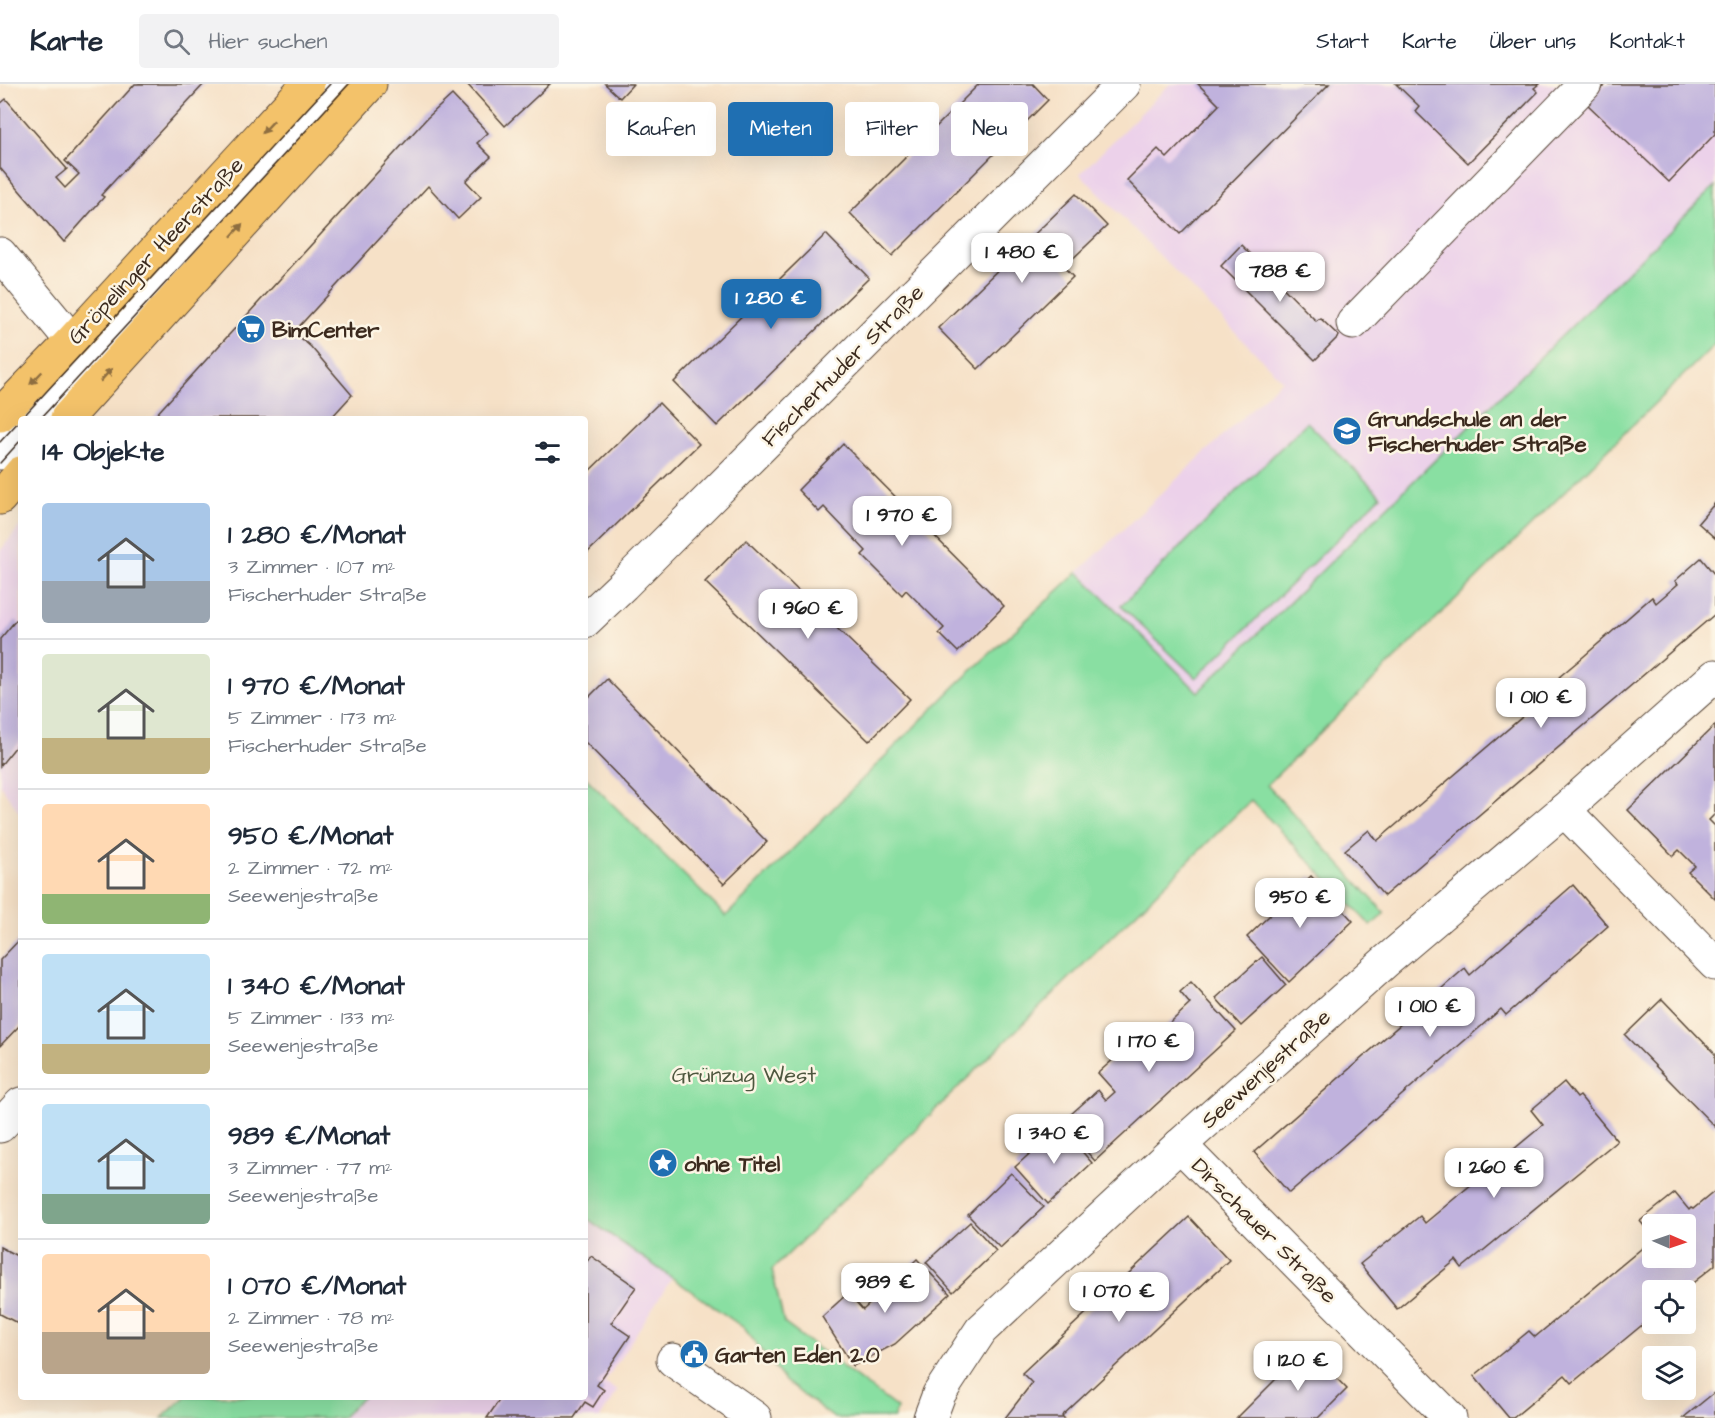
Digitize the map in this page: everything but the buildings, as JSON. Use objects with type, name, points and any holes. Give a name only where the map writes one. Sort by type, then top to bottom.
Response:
[{"type":"main road","name":"Gröpelinger Heerstraße","points":[[0,415],[72,341],[308,84]]},
{"type":"main road","name":"Gröpelinger Heerstraße","points":[[74,416],[370,84]]},
{"type":"main road","points":[[0,498],[18,477]]},
{"type":"street","points":[[34,416],[340,84]]},
{"type":"street","name":"Fischerhuder Straße","points":[[588,618],[1124,84]]},
{"type":"street","points":[[1353,323],[1585,84]]},
{"type":"street","points":[[0,254],[72,341]]},
{"type":"street","points":[[0,453],[18,433]]},
{"type":"street","name":"Seewenjestraße","points":[[930,1418],[939,1394],[981,1330],[1180,1145],[1385,962],[1564,810],[1715,676]]},
{"type":"street","points":[[1564,810],[1715,964]]},
{"type":"street","points":[[0,1126],[18,1107]]},
{"type":"street","name":"Dirschauer Straße","points":[[1180,1145],[1450,1418]]},
{"type":"street","points":[[674,1360],[755,1418]]},
{"type":"shaded area","name":"Grundschule an der Fischerhuder Straße","points":[[1170,84],[1715,84],[1715,186],[1197,692],[1078,572],[1282,380],[1080,174]]},
{"type":"shaded area","points":[[18,529],[18,811],[0,784],[0,551]]},
{"type":"shaded area","points":[[588,1219],[672,1278],[604,1383],[618,1391],[600,1418],[341,1418],[360,1400],[588,1400]]},
{"type":"green space","name":"Grünzug West","points":[[1715,186],[1715,344],[1267,785],[1385,913],[1371,926],[1251,800],[772,1270],[784,1323],[897,1408],[894,1418],[834,1418],[785,1381],[744,1328],[588,1219],[588,780],[726,916],[957,684],[1078,572],[1198,692]]},
{"type":"green space","points":[[1307,422],[1381,496],[1196,678],[1121,606]]},
{"type":"green space","points":[[182,1400],[360,1400],[341,1418],[162,1418]]},
{"type":"tram line","points":[[24,416],[330,84]]},
{"type":"tram line","points":[[43,416],[349,84]]},
{"type":"tram line","points":[[0,442],[18,422]]},
{"type":"tram line","points":[[0,463],[18,443]]},
{"type":"place","name":"BimCenter","points":[[251,329]]},
{"type":"place","name":"Grundschule an der Fischerhuder Straße","points":[[1347,431]]},
{"type":"place","name":"ohne Titel","points":[[663,1163]]},
{"type":"place","name":"Garten Eden 2.0","points":[[694,1354]]}]
